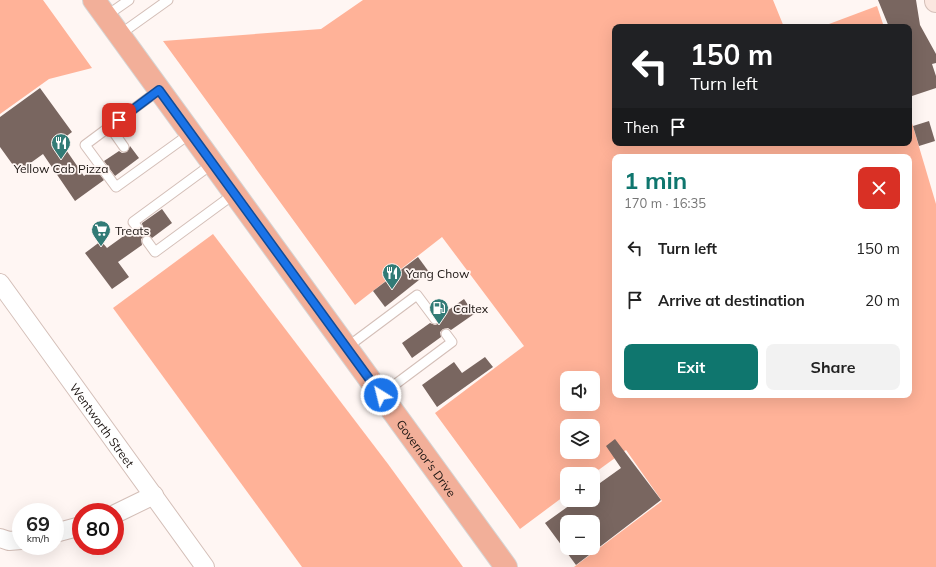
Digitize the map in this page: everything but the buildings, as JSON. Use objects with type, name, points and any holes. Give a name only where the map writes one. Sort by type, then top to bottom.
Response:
[{"type":"highway","name":"Governor's Drive","points":[[100,8],[506,567]]},
{"type":"street","name":"Wentworth Street","points":[[0,283],[205,567]]},
{"type":"street","points":[[124,510],[154,495]]},
{"type":"street","points":[[0,538],[12,541]]},
{"type":"lane","points":[[100,8],[129,0]]},
{"type":"lane","points":[[119,35],[168,0]]},
{"type":"lane","points":[[159,90],[85,145],[116,188],[190,133]]},
{"type":"lane","points":[[110,127],[124,147]]},
{"type":"lane","points":[[135,161],[141,169]]},
{"type":"lane","points":[[137,227],[133,222],[212,164]]},
{"type":"lane","points":[[147,241],[155,252],[234,194]]},
{"type":"lane","points":[[346,348],[417,295],[435,319]]},
{"type":"lane","points":[[381,395],[452,342],[446,334]]},
{"type":"shaded area","points":[[0,0],[43,0],[92,68],[49,79],[0,114]]},
{"type":"shaded area","points":[[363,0],[773,0],[783,24],[612,24],[612,146],[912,146],[912,123],[936,204],[936,567],[574,567],[590,555],[600,555],[600,548],[662,501],[626,450],[600,469],[600,467],[560,467],[560,499],[520,529],[435,413],[524,346],[442,237],[355,305],[163,41],[321,29]]},
{"type":"shaded area","points":[[877,6],[883,24],[829,24]]},
{"type":"shaded area","points":[[213,234],[388,464],[463,567],[302,567],[113,308]]},
{"type":"place","name":"Yellow Cab Pizza","points":[[61,160]]},
{"type":"place","name":"Treats","points":[[101,247]]},
{"type":"place","name":"Yang Chow","points":[[392,290]]},
{"type":"place","name":"Caltex","points":[[439,325]]},
{"type":"route","points":[[119,120],[159,90],[381,395]]}]
